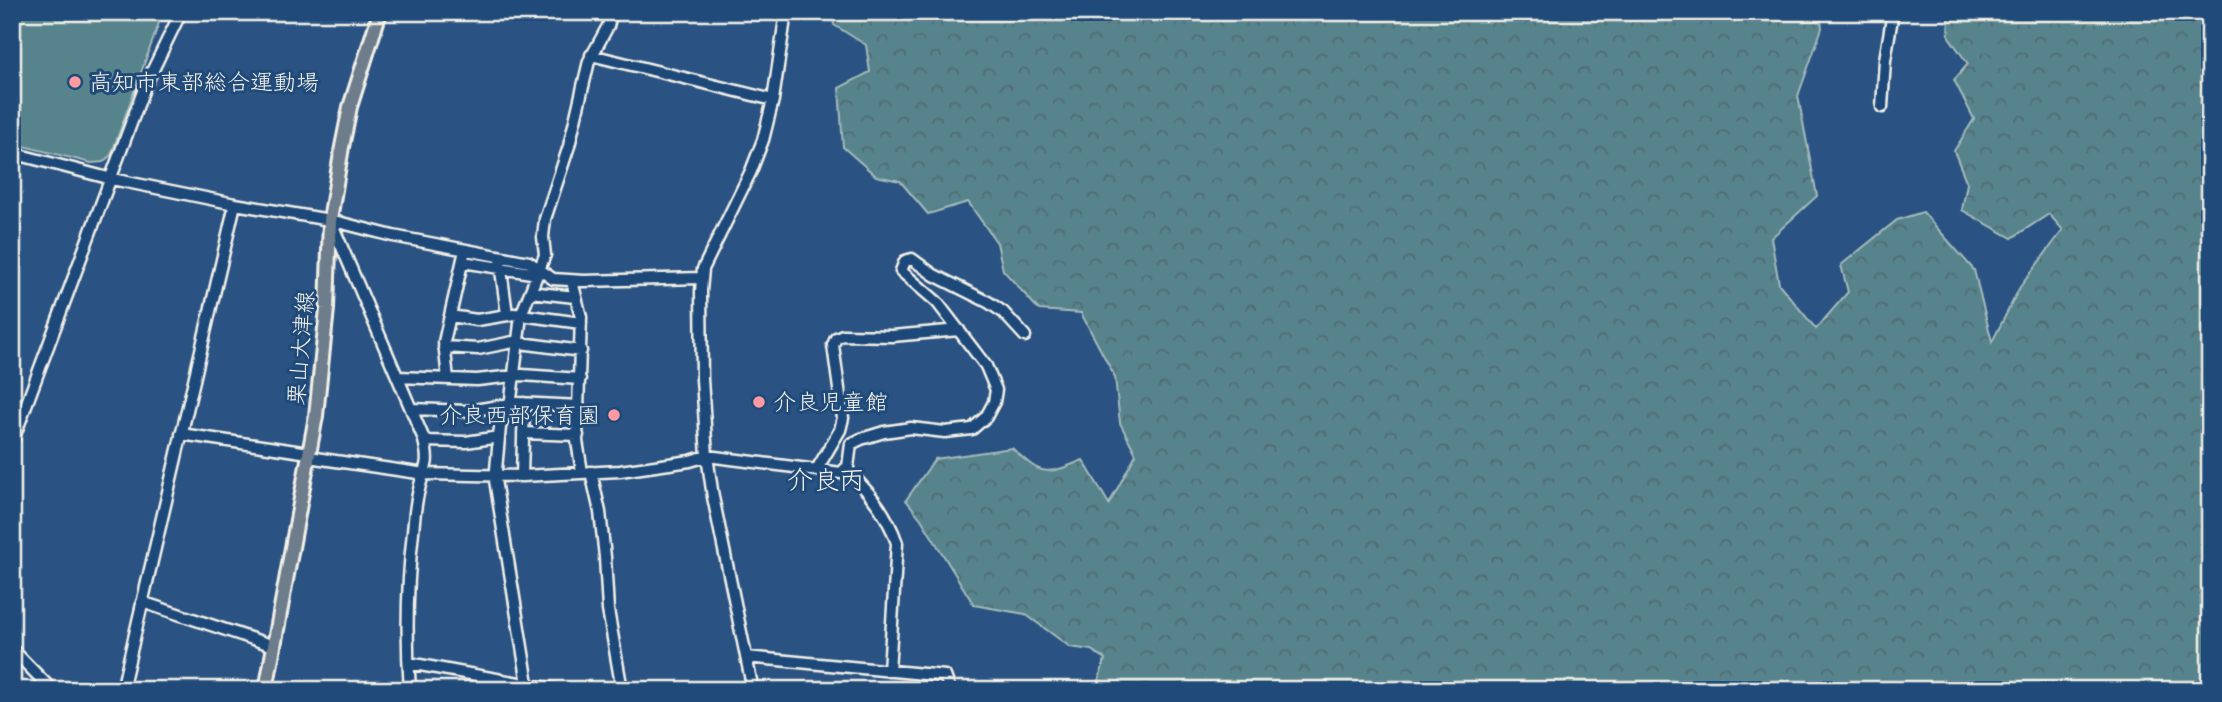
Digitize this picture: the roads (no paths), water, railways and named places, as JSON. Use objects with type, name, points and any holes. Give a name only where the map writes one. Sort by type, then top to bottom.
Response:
[{"type":"main road","name":"栗山大津線","points":[[266,690],[316,416],[327,309],[330,220],[342,146],[350,107],[380,12]]},
{"type":"street","points":[[12,443],[145,86],[181,12]]},
{"type":"street","points":[[528,687],[495,480],[500,427],[509,404],[515,375],[521,315],[545,255],[543,228],[569,146],[591,55],[608,26],[612,12]]},
{"type":"street","points":[[753,690],[713,497],[702,379],[702,278],[711,252],[751,172],[763,140],[773,100],[786,12]]},
{"type":"street","points":[[1882,107],[1885,60],[1894,12]]},
{"type":"street","points":[[591,55],[773,100]]},
{"type":"street","points":[[12,153],[112,179],[330,220],[465,250],[500,262]]},
{"type":"street","points":[[122,690],[234,204]]},
{"type":"street","points":[[330,220],[424,441],[428,464],[418,493],[412,535],[409,592],[410,690]]},
{"type":"street","points":[[448,379],[444,347],[465,250]]},
{"type":"street","points":[[181,434],[425,474],[523,476],[586,472],[679,463],[708,456],[841,473],[848,467],[851,444],[861,439],[911,428],[958,432],[972,429],[986,417],[994,402],[996,390],[986,366],[937,302],[901,271],[905,261],[912,259],[954,287],[988,302],[1003,312],[1025,336]]},
{"type":"street","points":[[463,262],[529,262],[538,271],[553,279],[572,281],[702,278]]},
{"type":"street","points":[[500,262],[507,314]]},
{"type":"street","points":[[572,281],[581,323],[578,435],[586,472],[600,512],[608,610],[622,690]]},
{"type":"street","points":[[530,292],[575,297]]},
{"type":"street","points":[[450,316],[477,320],[507,314],[581,323]]},
{"type":"street","points":[[817,470],[840,430],[843,418],[833,345],[836,338],[843,335],[892,336],[959,330]]},
{"type":"street","points":[[444,347],[478,349],[518,343],[581,351]]},
{"type":"street","points":[[398,377],[477,380],[515,375],[580,379]]},
{"type":"street","points":[[411,410],[468,411],[524,403],[579,406]]},
{"type":"street","points":[[523,476],[524,403]]},
{"type":"street","points":[[523,433],[578,435]]},
{"type":"street","points":[[424,441],[466,442],[499,437]]},
{"type":"street","points":[[845,469],[878,504],[897,543],[889,671]]},
{"type":"street","points":[[142,602],[274,646]]},
{"type":"street","points":[[12,649],[52,690]]},
{"type":"street","points":[[746,657],[945,676],[950,690]]},
{"type":"street","points":[[409,663],[528,687],[558,690]]},
{"type":"place","name":"高知市東部総合運動場","points":[[75,82]]},
{"type":"place","name":"介良児童館","points":[[759,402]]},
{"type":"place","name":"介良西部保育園","points":[[614,415]]},
{"type":"district","name":"介良丙","points":[[826,481]]}]
